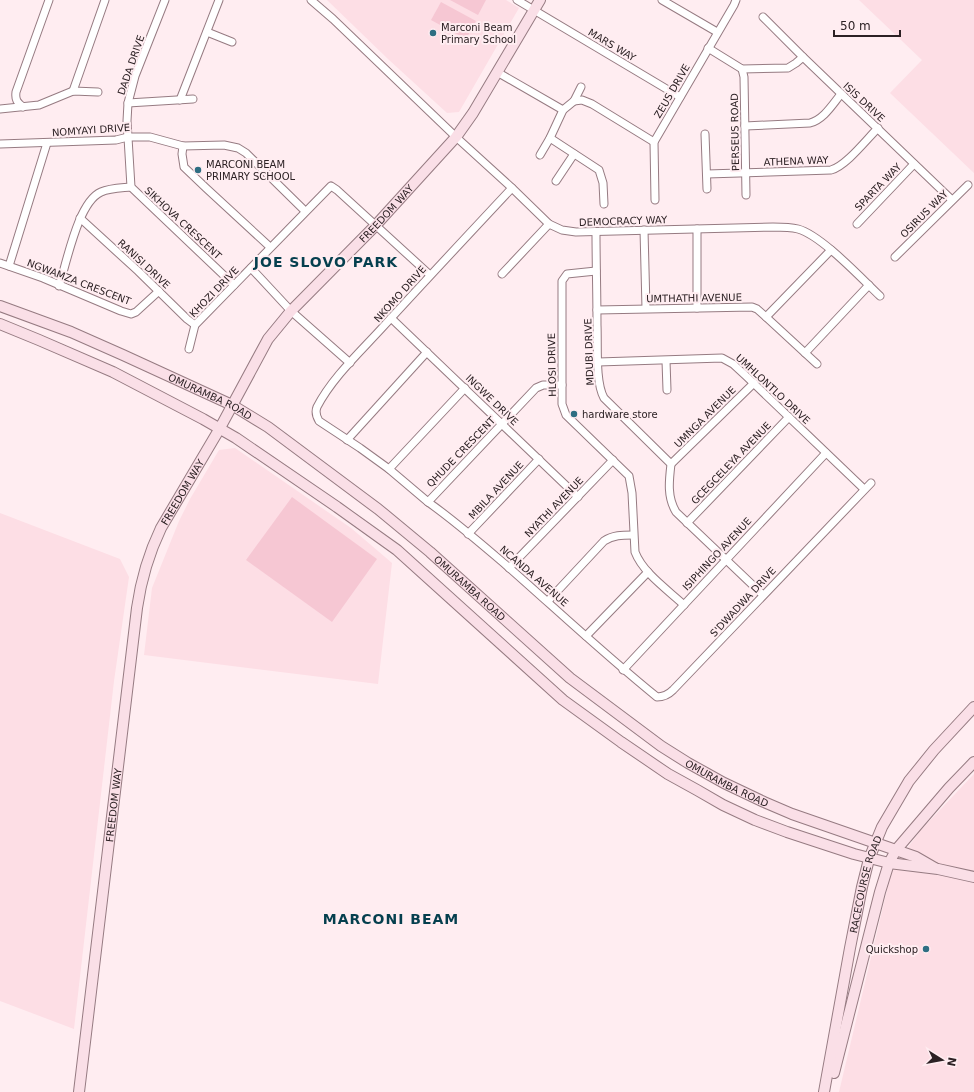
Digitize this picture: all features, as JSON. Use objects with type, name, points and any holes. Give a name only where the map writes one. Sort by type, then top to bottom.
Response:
[{"type":"main road","name":"FREEDOM WAY","points":[[79,1092],[139,595],[148,560],[161,528],[220,428],[268,339],[291,311],[375,226],[456,137],[474,114],[540,0]]},
{"type":"main road","name":"OMURAMBA ROAD","points":[[0,306],[71,332],[232,405],[268,427],[378,509],[430,552],[570,678],[661,746],[724,783],[759,800],[792,814],[916,857],[938,870]]},
{"type":"main road","name":"OMURAMBA ROAD","points":[[0,324],[113,372],[220,428],[337,507],[397,550],[563,700],[668,774],[723,805],[755,820],[787,832],[869,859],[974,877]]},
{"type":"main road","name":"RACECOURSE ROAD","points":[[824,1092],[862,886],[875,842],[909,781],[934,750],[974,707]]},
{"type":"main road","name":"RACECOURSE ROAD","points":[[829,1092],[880,892],[889,863],[896,850],[940,798],[974,762]]},
{"type":"street","points":[[23,107],[16,101],[16,92],[50,0]]},
{"type":"street","points":[[73,91],[105,0]]},
{"type":"street","name":"DADA DRIVE","points":[[131,186],[127,121],[128,102],[135,76],[165,0]]},
{"type":"street","points":[[180,100],[219,0]]},
{"type":"street","name":"DEMOCRACY WAY","points":[[311,0],[333,19],[549,224],[570,231],[596,232],[773,227],[798,229],[811,234],[831,250],[880,296]]},
{"type":"street","name":"MARS WAY","points":[[517,0],[680,97]]},
{"type":"street","points":[[662,0],[717,32]]},
{"type":"street","name":"ZEUS DRIVE","points":[[654,142],[736,0]]},
{"type":"street","name":"ISIS DRIVE","points":[[763,17],[803,58],[952,200]]},
{"type":"street","points":[[207,32],[232,42]]},
{"type":"street","points":[[708,48],[742,69],[788,68],[803,58]]},
{"type":"street","name":"PERSEUS ROAD","points":[[742,69],[744,73],[746,195]]},
{"type":"street","points":[[497,72],[563,110]]},
{"type":"street","points":[[540,155],[563,110],[574,101],[581,87]]},
{"type":"street","points":[[0,109],[39,105],[73,91],[98,92]]},
{"type":"street","points":[[745,126],[810,123],[816,121],[823,116],[841,94]]},
{"type":"street","points":[[128,102],[193,99]]},
{"type":"street","points":[[574,101],[582,100],[592,104],[654,142],[655,200]]},
{"type":"street","name":"ATHENA WAY","points":[[707,174],[831,170],[837,168],[878,128]]},
{"type":"street","points":[[705,134],[707,189]]},
{"type":"street","name":"NOMYAYI DRIVE","points":[[0,144],[116,140],[128,137],[150,137],[183,146],[224,145],[238,148],[246,153],[305,211]]},
{"type":"street","points":[[550,138],[599,170],[603,183],[604,204]]},
{"type":"street","points":[[9,266],[47,143]]},
{"type":"street","points":[[183,146],[182,154],[184,167],[270,247]]},
{"type":"street","points":[[556,181],[574,154]]},
{"type":"street","name":"SPARTA WAY","points":[[857,224],[914,164]]},
{"type":"street","name":"OSIRUS WAY","points":[[895,258],[968,185]]},
{"type":"street","name":"SIKHOVA CRESCENT","points":[[60,286],[80,218],[88,202],[101,192],[131,186],[234,285]]},
{"type":"street","name":"KHOZI DRIVE","points":[[189,349],[196,325],[270,247],[331,186],[375,226]]},
{"type":"street","name":"NKOMO DRIVE","points":[[319,421],[316,417],[317,408],[330,386],[430,275],[512,188]]},
{"type":"street","name":"RANISI DRIVE","points":[[80,218],[196,325]]},
{"type":"street","points":[[502,274],[549,224]]},
{"type":"street","points":[[375,226],[430,275]]},
{"type":"street","points":[[696,229],[697,308]]},
{"type":"street","points":[[644,230],[646,308]]},
{"type":"street","name":"MDUBI DRIVE","points":[[596,232],[599,388],[604,398],[671,464]]},
{"type":"street","points":[[766,317],[831,250]]},
{"type":"street","name":"NGWAMZA CRESCENT","points":[[0,263],[43,278],[131,314],[136,312],[159,291]]},
{"type":"street","points":[[251,268],[291,311],[350,363]]},
{"type":"street","name":"HLOSI DRIVE","points":[[596,271],[567,274],[562,281],[562,404],[566,415],[629,476],[631,481],[635,552],[638,560],[648,572],[684,605]]},
{"type":"street","points":[[804,353],[869,285]]},
{"type":"street","name":"UMTHATHI AVENUE","points":[[597,310],[752,307],[757,309],[817,364]]},
{"type":"street","name":"INGWE DRIVE","points":[[391,318],[578,497]]},
{"type":"street","points":[[347,440],[427,352]]},
{"type":"street","name":"UMHLONTLO DRIVE","points":[[598,362],[722,358],[733,364],[754,383],[864,489]]},
{"type":"street","points":[[666,361],[667,390]]},
{"type":"street","name":"UMNGA AVENUE","points":[[671,464],[754,383]]},
{"type":"street","name":"QHUDE CRESCENT","points":[[319,421],[389,469],[428,502],[536,388],[543,385],[562,385]]},
{"type":"street","points":[[389,469],[464,388]]},
{"type":"street","name":"GCEGCELEYA AVENUE","points":[[687,523],[789,417]]},
{"type":"street","name":"ISIPHINGO AVENUE","points":[[623,670],[826,453]]},
{"type":"street","name":"MBILA AVENUE","points":[[468,534],[539,459]]},
{"type":"street","name":"NYATHI AVENUE","points":[[508,568],[613,460]]},
{"type":"street","points":[[671,464],[669,484],[671,504],[676,512],[763,595]]},
{"type":"street","name":"S'DWADWA DRIVE","points":[[623,670],[657,697],[666,696],[871,483]]},
{"type":"street","name":"NCANDA AVENUE","points":[[428,502],[548,601],[623,670]]},
{"type":"street","points":[[548,601],[604,542],[616,536],[634,535]]},
{"type":"street","points":[[586,636],[648,572]]},
{"type":"shaded area","name":"Marconi Beam Primary School","points":[[327,0],[506,0],[519,8],[459,112],[447,113]]},
{"type":"shaded area","points":[[450,0],[486,0],[478,15]]},
{"type":"shaded area","points":[[859,0],[974,0],[974,173],[890,93],[922,60]]},
{"type":"shaded area","points":[[441,2],[476,21],[466,39],[431,20]]},
{"type":"shaded area","points":[[235,448],[351,528],[392,563],[378,684],[144,655],[152,588],[179,521],[190,499],[219,450]]},
{"type":"shaded area","points":[[292,497],[377,559],[332,622],[246,560]]},
{"type":"shaded area","points":[[0,513],[120,559],[129,577],[114,681],[74,1029],[0,1001]]},
{"type":"shaded area","points":[[974,774],[974,1092],[839,1092],[892,869],[920,831]]},
{"type":"place","name":"Marconi Beam Primary School","points":[[433,33]]},
{"type":"place","name":"MARCONI BEAM PRIMARY SCHOOL","points":[[198,170]]},
{"type":"place","name":"hardware store","points":[[574,414]]},
{"type":"place","name":"Quickshop","points":[[926,949]]},
{"type":"district","name":"JOE SLOVO PARK","points":[[326,262]]},
{"type":"district","name":"MARCONI BEAM","points":[[391,919]]}]
